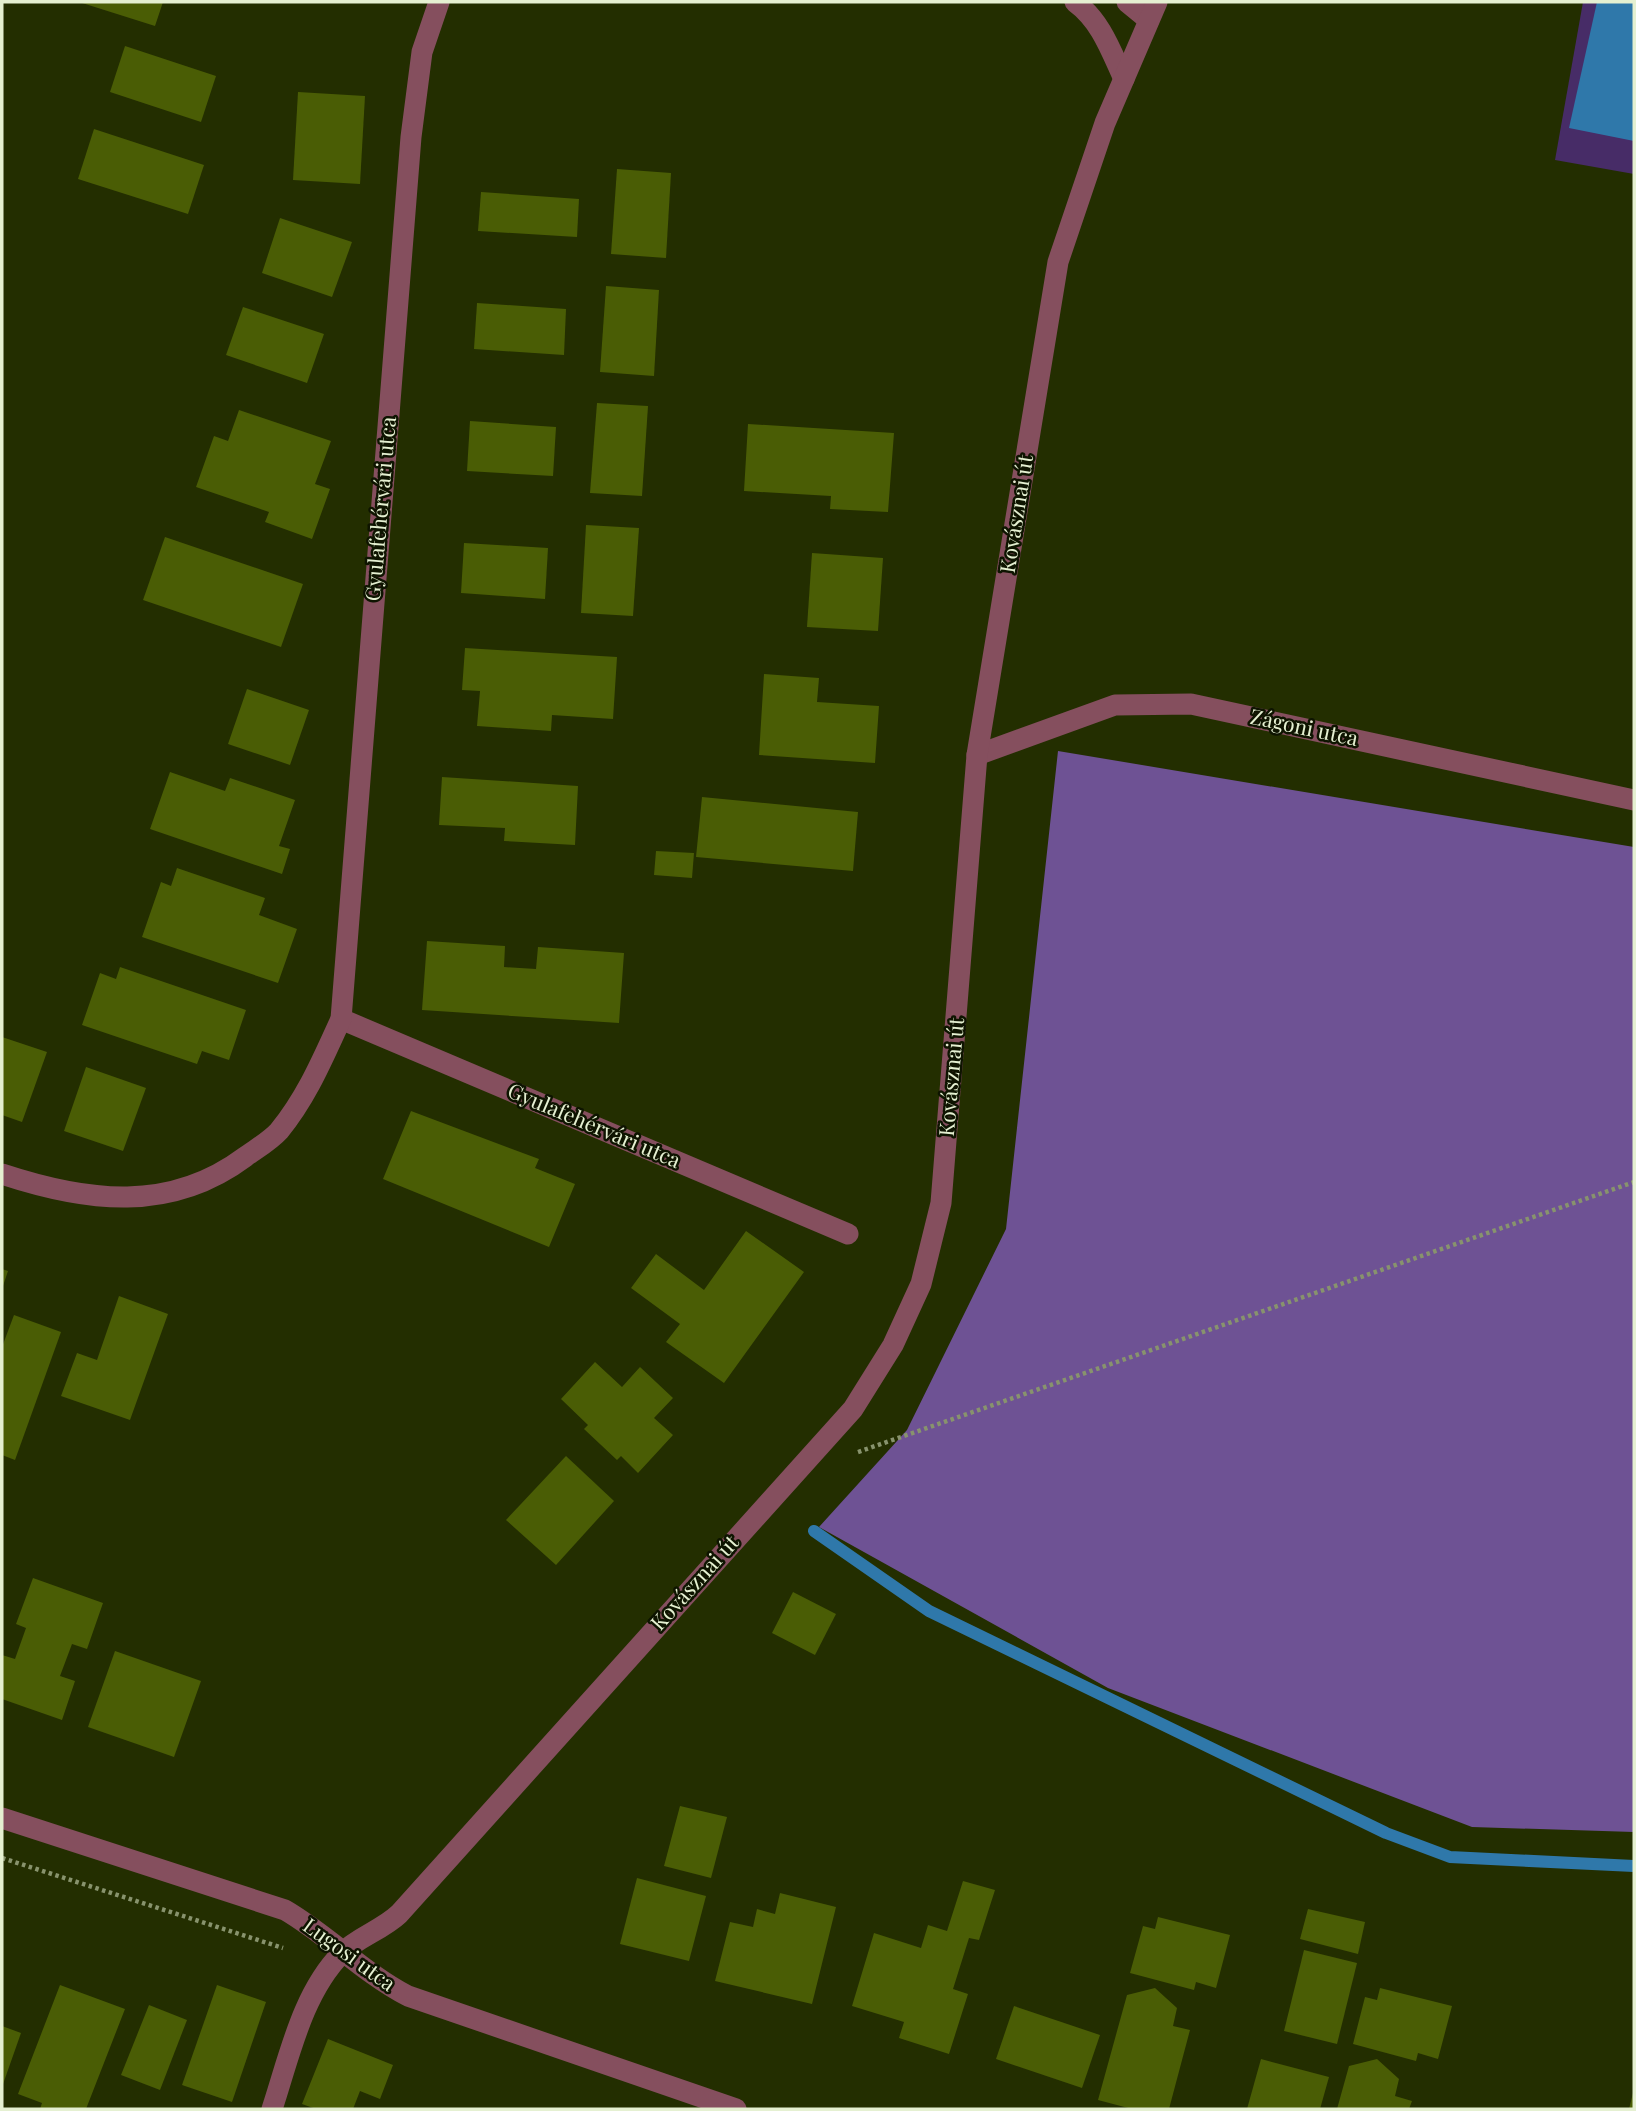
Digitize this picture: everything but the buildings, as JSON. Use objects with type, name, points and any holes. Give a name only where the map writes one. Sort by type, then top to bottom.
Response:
[{"type":"street","name":"Gyulafehérvári utca","points":[[2,1174],[46,1189],[108,1197],[163,1196],[224,1172],[278,1132],[313,1082],[341,1019],[411,137],[422,52],[439,2]]},
{"type":"street","points":[[1075,2],[1085,9],[1103,33],[1124,79]]},
{"type":"street","points":[[1127,2],[1153,11]]},
{"type":"street","name":"Kovásznai út","points":[[342,1952],[386,1926],[399,1914],[853,1409],[893,1345],[921,1284],[942,1202],[978,755],[1058,262],[1105,123],[1153,11]]},
{"type":"street","name":"Zágoni utca","points":[[978,755],[1115,705],[1191,704],[1634,800]]},
{"type":"street","name":"Gyulafehérvári utca","points":[[341,1019],[848,1234]]},
{"type":"street","name":"Lugosi utca","points":[[2,1818],[285,1910],[309,1924],[380,1982],[408,1996],[736,2109]]},
{"type":"street","points":[[272,2109],[306,2010],[342,1952]]},
{"type":"path","points":[[845,1456],[1634,1182]]},
{"type":"path","points":[[2,1858],[293,1951],[342,1952]]},
{"type":"shaded area","points":[[1583,2],[1634,2],[1634,174],[1555,160]]},
{"type":"shaded area","points":[[1058,751],[1634,847],[1634,1832],[1472,1827],[1108,1688],[819,1527],[907,1430],[1006,1229]]},
{"type":"water","points":[[1597,2],[1634,2],[1634,141],[1569,128]]},
{"type":"waterway","points":[[814,1531],[929,1611],[1386,1833],[1450,1857],[1634,1866]]}]
